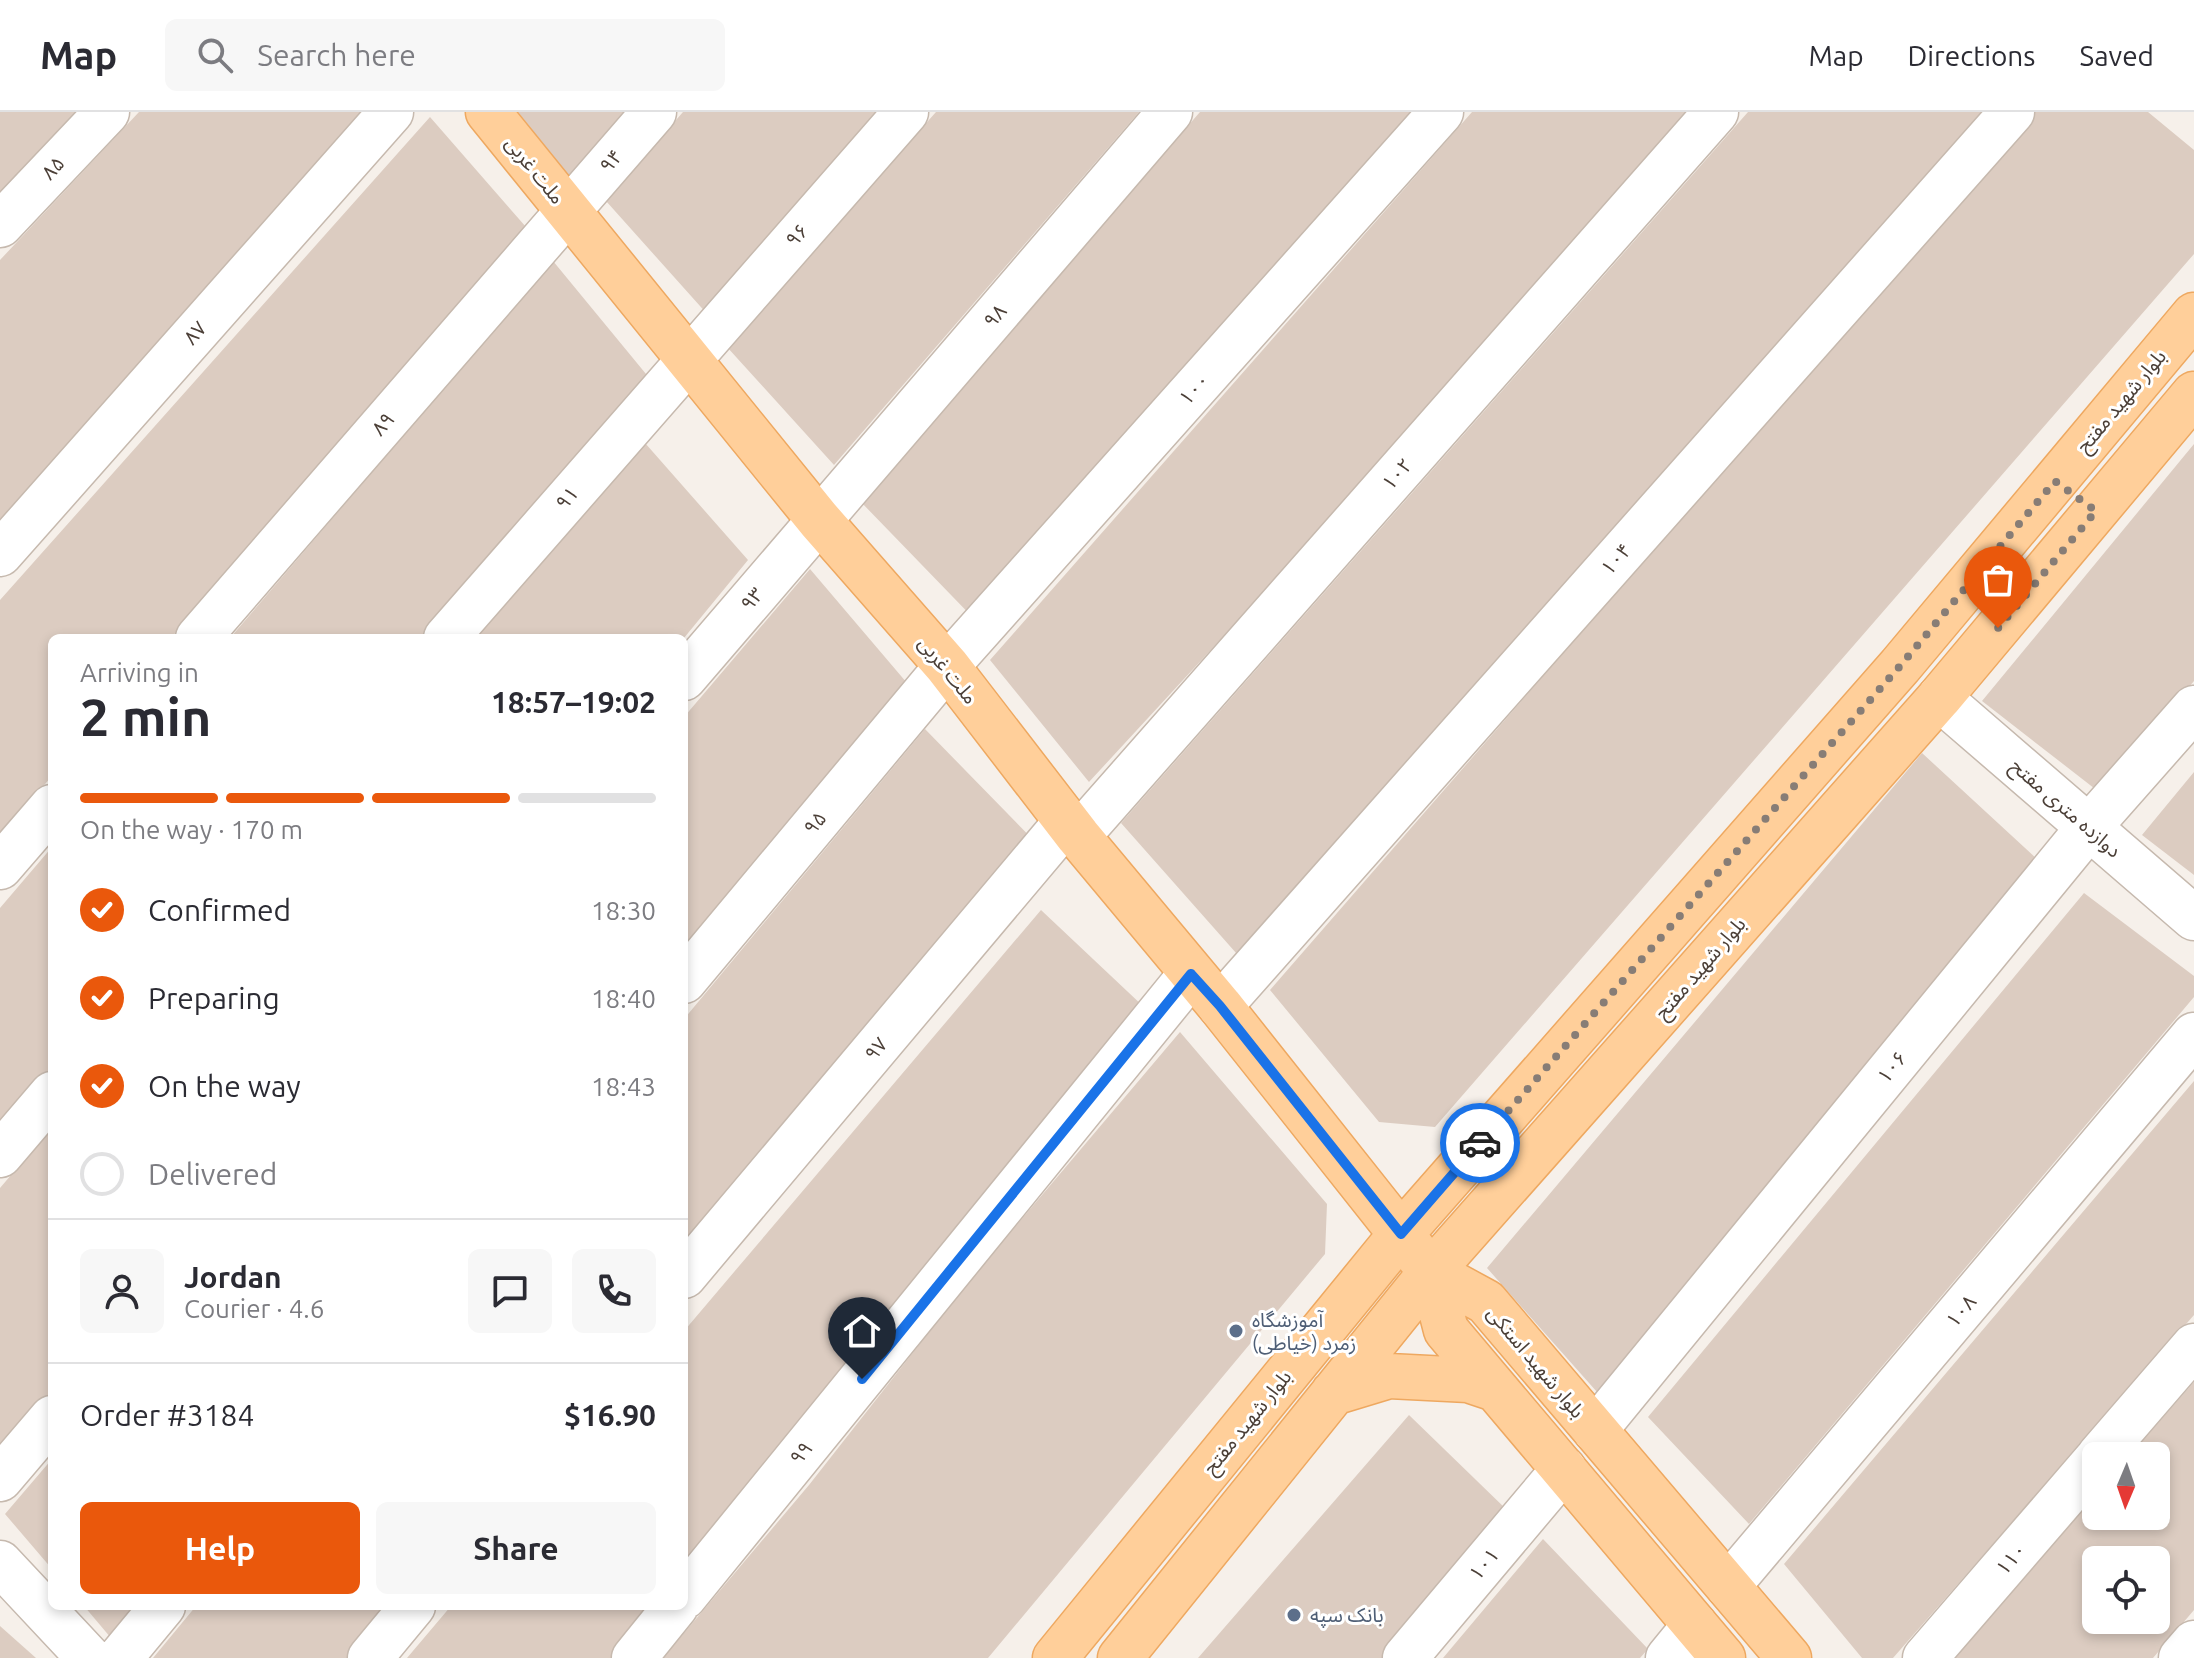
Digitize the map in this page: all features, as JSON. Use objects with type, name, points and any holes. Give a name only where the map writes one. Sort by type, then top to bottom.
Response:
[{"type":"main road","name":"ملت غربی","points":[[488,112],[819,520],[947,666],[1072,829],[1220,1006],[1431,1272]]},
{"type":"main road","name":"بلوار شهید مفتح","points":[[1055,1658],[1401,1234],[1900,666],[2194,315]]},
{"type":"main road","name":"بلوار شهید مفتح","points":[[1120,1658],[1431,1272],[1939,698],[2194,394]]},
{"type":"main road","points":[[2055,481],[2096,511]]},
{"type":"main road","points":[[1431,1272],[1446,1330],[1723,1658]]},
{"type":"main road","name":"بلوار شهید استکی","points":[[1431,1272],[1486,1302],[1789,1658]]},
{"type":"main road","points":[[1333,1393],[1389,1376],[1468,1380],[1495,1389]]},
{"type":"street","name":"۸۵","points":[[0,225],[107,112]]},
{"type":"street","name":"۸۷","points":[[0,554],[391,112]]},
{"type":"street","name":"۹۴","points":[[568,211],[654,112]]},
{"type":"street","name":"۹۶","points":[[688,359],[906,112]]},
{"type":"street","name":"۹۸","points":[[819,520],[1170,112]]},
{"type":"street","name":"۱۰۰","points":[[947,666],[1441,112]]},
{"type":"street","name":"۱۰۲","points":[[1072,829],[1716,112]]},
{"type":"street","name":"۱۰۴","points":[[1220,1006],[2012,112]]},
{"type":"street","name":"۸۹","points":[[201,634],[568,211]]},
{"type":"street","name":"۹۱","points":[[449,634],[688,359]]},
{"type":"street","name":"۹۳","points":[[688,673],[819,520]]},
{"type":"street","name":"۹۵","points":[[688,976],[947,666]]},
{"type":"street","name":"دوازده متری مفتح","points":[[1939,698],[2194,918]]},
{"type":"street","name":"۱۰۶","points":[[1595,1430],[2089,827],[2194,708]]},
{"type":"street","points":[[0,867],[48,812]]},
{"type":"street","name":"۹۷","points":[[688,1271],[1072,829]]},
{"type":"street","name":"۹۹","points":[[688,1592],[1191,974]]},
{"type":"street","name":"۱۰۸","points":[[1728,1586],[2194,1035]]},
{"type":"street","points":[[0,1155],[48,1099]]},
{"type":"street","name":"۱۱۰","points":[[2112,1442],[2194,1346]]},
{"type":"street","points":[[0,1479],[48,1423]]},
{"type":"street","name":"۱۰۱","points":[[1405,1658],[1564,1469]]},
{"type":"street","name":"۱۱۰","points":[[1925,1658],[2082,1476]]},
{"type":"street","points":[[0,1563],[89,1658]]},
{"type":"street","points":[[120,1658],[160,1610]]},
{"type":"street","points":[[370,1658],[410,1610]]},
{"type":"street","points":[[634,1658],[673,1610]]},
{"type":"street","points":[[1668,1658],[1695,1625]]},
{"type":"street","points":[[2181,1658],[2194,1643]]},
{"type":"building","points":[[0,112],[81,112],[0,197]]},
{"type":"building","points":[[139,112],[365,112],[0,524],[0,260]]},
{"type":"building","points":[[518,112],[651,112],[583,194]]},
{"type":"building","points":[[683,112],[894,112],[717,325],[606,201]]},
{"type":"building","points":[[936,112],[1139,112],[834,465],[727,347]]},
{"type":"building","points":[[1200,112],[1422,112],[982,627],[860,501]]},
{"type":"building","points":[[1472,112],[1707,112],[1089,782],[990,660]]},
{"type":"building","points":[[1748,112],[1989,112],[1252,971],[1121,823]]},
{"type":"building","points":[[2034,112],[2148,112],[2194,150],[2194,254],[1435,1127],[1379,1122],[1270,990]]},
{"type":"building","points":[[430,117],[526,227],[174,634],[48,634],[48,781],[0,836],[0,600]]},
{"type":"building","points":[[553,261],[660,391],[446,634],[233,634]]},
{"type":"building","points":[[638,435],[748,560],[687,634],[469,634]]},
{"type":"building","points":[[2194,444],[2194,681],[2099,792],[1982,701]]},
{"type":"building","points":[[810,569],[907,683],[688,946],[688,712]]},
{"type":"building","points":[[925,729],[1043,850],[688,1262],[688,1014]]},
{"type":"building","points":[[1922,753],[2038,860],[1597,1392],[1487,1268]]},
{"type":"building","points":[[2194,772],[2194,875],[2142,835]]},
{"type":"building","points":[[48,852],[48,1084],[0,1138],[0,908]]},
{"type":"building","points":[[2084,893],[2194,976],[2194,997],[1749,1524],[1648,1417]]},
{"type":"building","points":[[1041,910],[1145,1008],[688,1569],[688,1326]]},
{"type":"building","points":[[1180,1032],[1327,1204],[1325,1254],[988,1658],[663,1658],[809,1485],[970,1280]]},
{"type":"building","points":[[2194,1081],[2194,1315],[1893,1658],[1862,1658],[1784,1564]]},
{"type":"building","points":[[48,1132],[48,1419],[0,1478],[0,1188]]},
{"type":"building","points":[[2194,1382],[2194,1610],[2153,1658],[1952,1658],[2082,1509],[2082,1530],[2170,1530],[2170,1442],[2141,1442]]},
{"type":"building","points":[[1409,1415],[1508,1511],[1383,1658],[1198,1658]]},
{"type":"building","points":[[48,1464],[48,1564],[5,1514]]},
{"type":"building","points":[[1543,1539],[1648,1649],[1640,1658],[1443,1658]]},
{"type":"building","points":[[87,1610],[135,1610],[111,1638]]},
{"type":"building","points":[[193,1610],[389,1610],[347,1658],[153,1658]]},
{"type":"building","points":[[448,1610],[653,1610],[611,1658],[407,1658]]},
{"type":"building","points":[[0,1626],[36,1658],[0,1658]]},
{"type":"way so far","points":[[1480,1143],[1900,666],[2055,481],[2096,511],[1998,628]]},
{"type":"place","name":"آموزشگاه زمرد (خیاطی)","points":[[1236,1331]]},
{"type":"place","name":"بانک سپه","points":[[1294,1615]]},
{"type":"route","points":[[862,1379],[1191,974],[1220,1006],[1401,1234],[1480,1143]]}]
